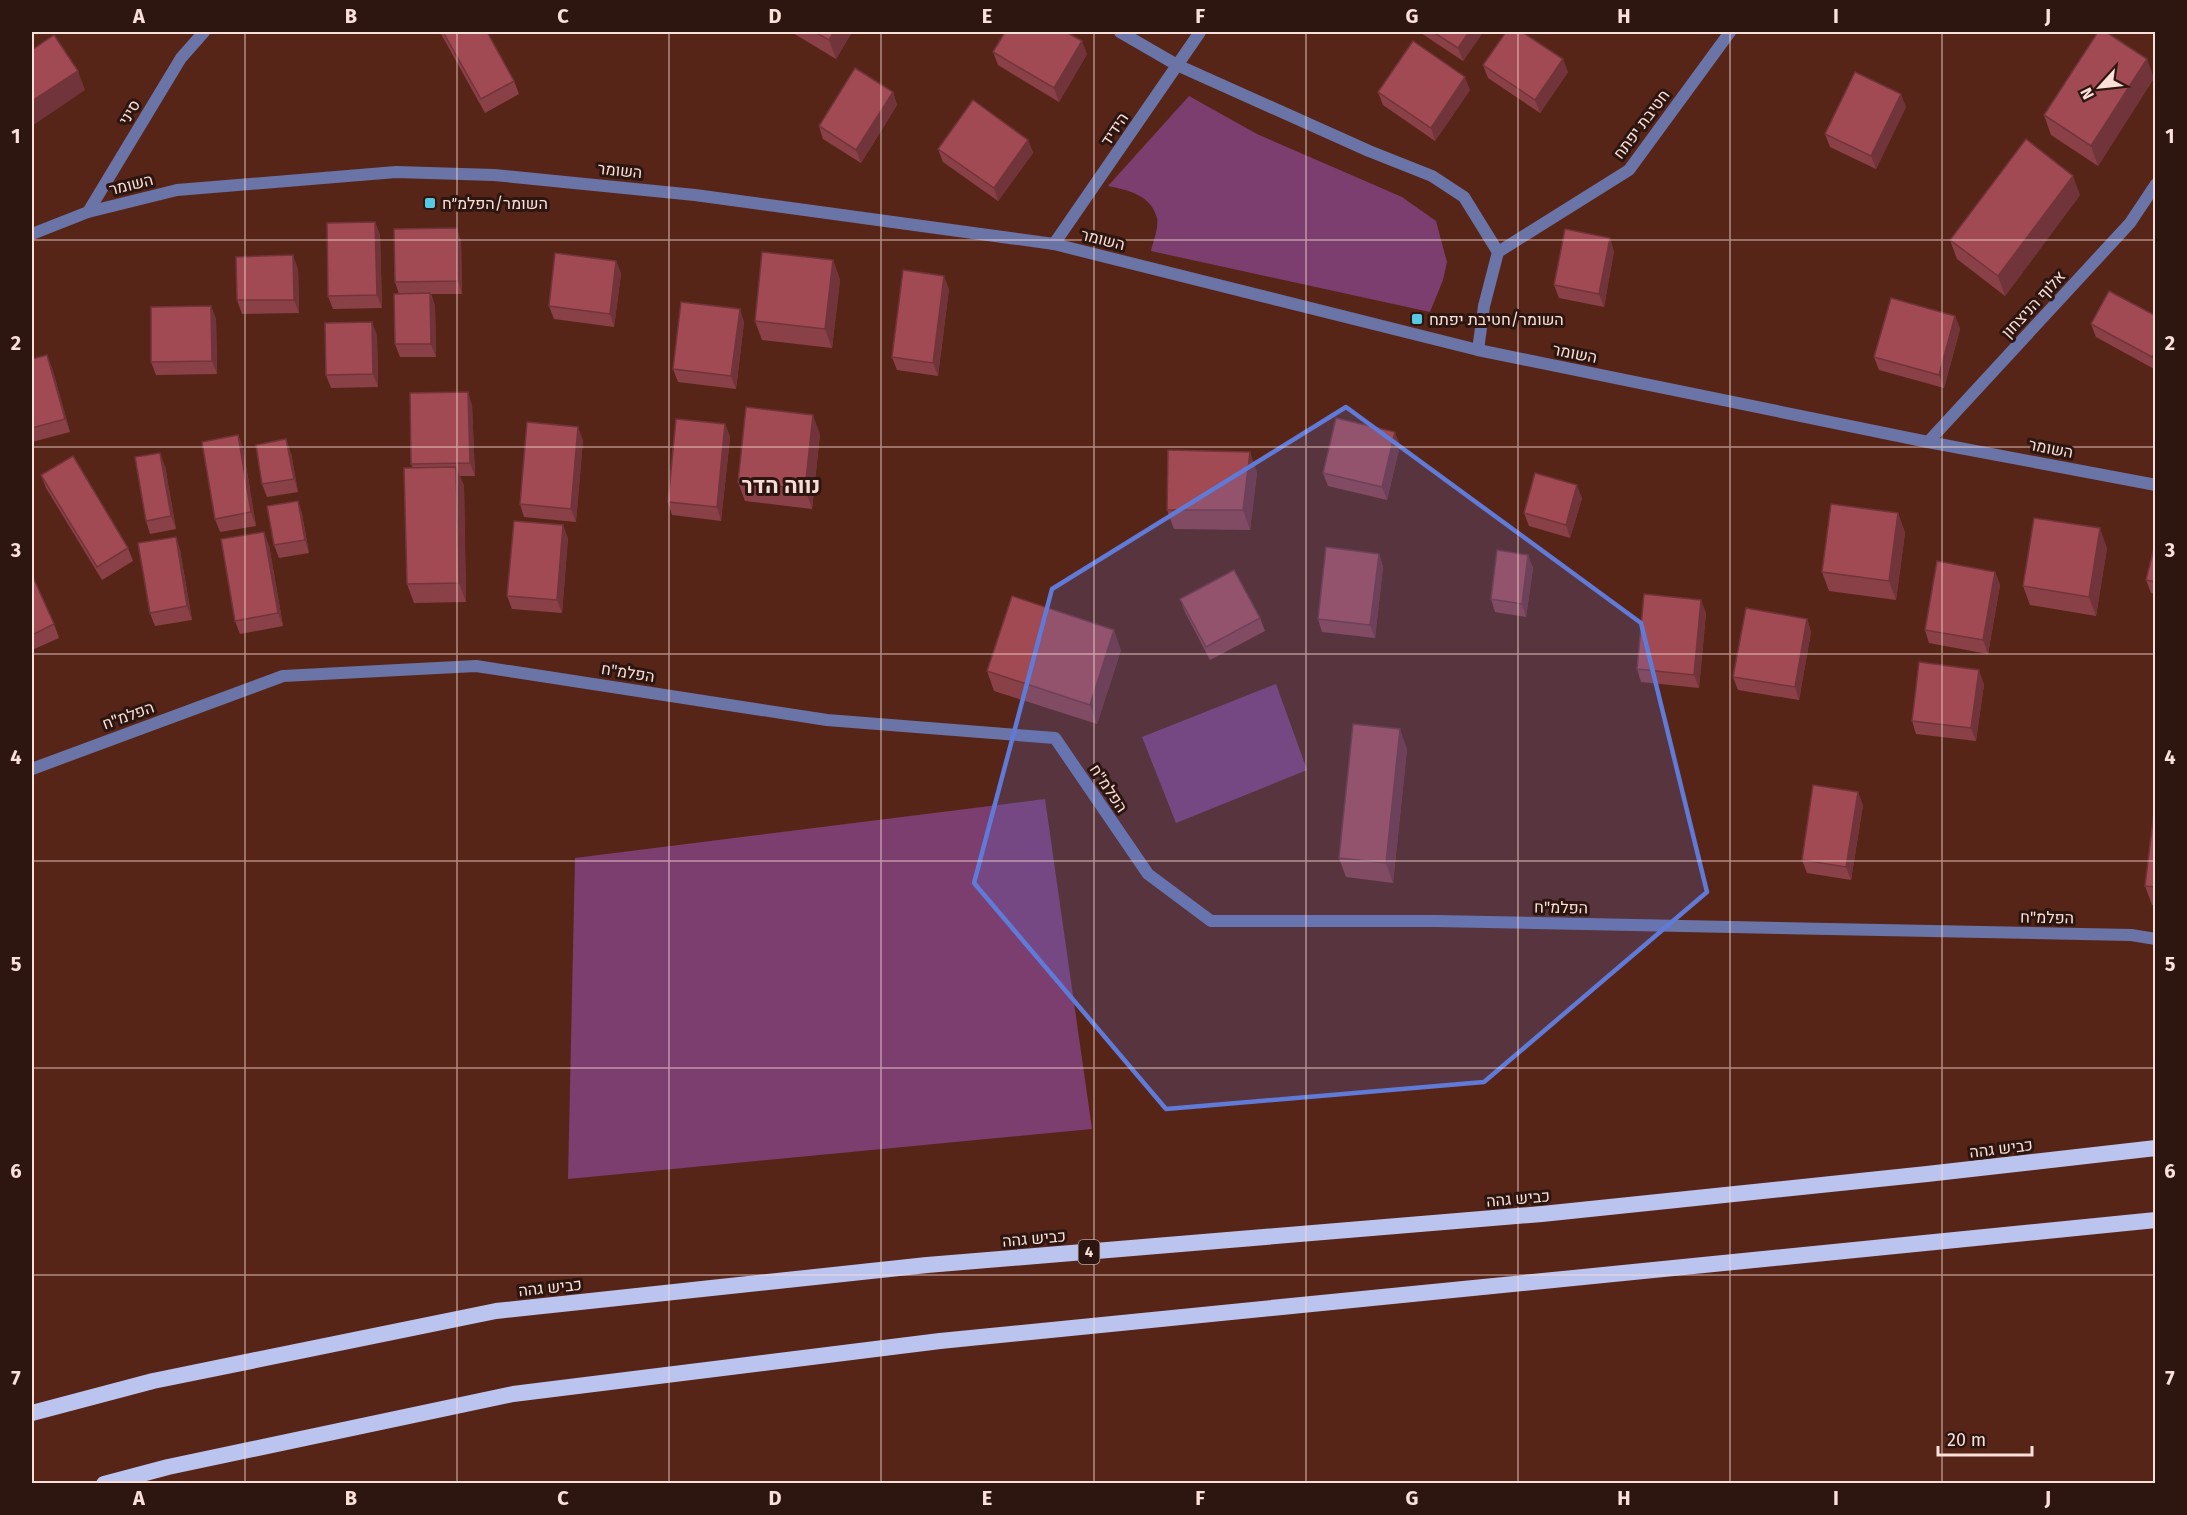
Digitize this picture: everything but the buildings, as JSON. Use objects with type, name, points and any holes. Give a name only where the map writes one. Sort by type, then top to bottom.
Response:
[{"type":"highway","name":"כביש גהה","points":[[32,1413],[153,1381],[496,1311],[927,1265],[1542,1214],[2156,1148]]},
{"type":"highway","points":[[104,1484],[168,1467],[513,1394],[940,1341],[2156,1220]]},
{"type":"street","name":"סיני","points":[[88,212],[181,58],[204,32]]},
{"type":"street","points":[[1120,32],[1177,65],[1369,151],[1432,176],[1464,197],[1498,252],[1484,306],[1478,350]]},
{"type":"street","name":"הידיד","points":[[1054,244],[1200,32]]},
{"type":"street","name":"חטיבת יפתח","points":[[1498,252],[1629,170],[1730,32]]},
{"type":"street","name":"השומר","points":[[32,234],[88,212],[177,190],[396,172],[494,175],[695,195],[1054,244],[1478,350],[1928,442],[2156,485]]},
{"type":"street","name":"אלוף הניצחון","points":[[1928,442],[2130,223],[2156,184]]},
{"type":"street","name":"הפלמ\"ח","points":[[32,768],[283,676],[476,666],[827,720],[1056,738],[1148,874],[1210,921],[1436,921],[2131,935],[2156,939]]},
{"type":"highlighted area","points":[[1346,407],[1641,623],[1707,892],[1484,1082],[1166,1109],[974,883],[1052,589]]},
{"type":"shaded area","points":[[1189,96],[1257,134],[1402,197],[1436,221],[1447,262],[1443,280],[1430,312],[1151,251],[1157,226],[1154,210],[1138,195],[1108,186]]},
{"type":"shaded area","points":[[1276,684],[1307,770],[1176,823],[1142,737]]},
{"type":"shaded area","points":[[1045,799],[1092,1129],[568,1179],[575,858]]},
{"type":"place","name":"השומר/הפלמ״ח","points":[[430,203]]},
{"type":"place","name":"השומר/חטיבת יפתח","points":[[1417,319]]},
{"type":"district","name":"נווה הדר","points":[[781,485]]}]
